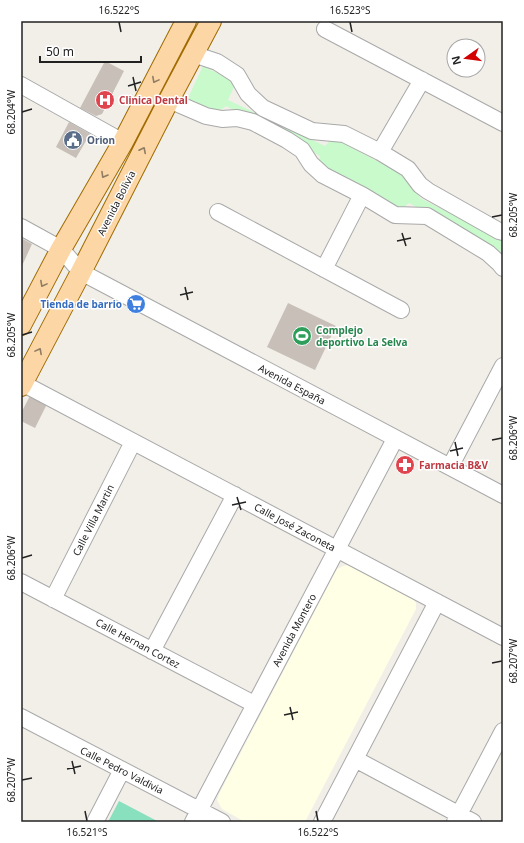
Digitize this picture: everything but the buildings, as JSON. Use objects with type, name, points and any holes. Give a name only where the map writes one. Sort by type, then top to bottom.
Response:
[{"type":"main road","points":[[21,325],[61,249],[123,142],[185,21]]},
{"type":"main road","name":"Avenida Bolivia","points":[[22,384],[208,26]]},
{"type":"street","points":[[185,21],[208,26]]},
{"type":"street","points":[[325,29],[503,123]]},
{"type":"street","points":[[193,54],[217,62],[237,75],[248,94],[262,108],[312,131],[344,134],[380,152],[408,169],[420,185],[428,191],[503,232]]},
{"type":"street","points":[[380,152],[422,80]]},
{"type":"street","points":[[21,85],[123,142]]},
{"type":"street","points":[[169,100],[206,116],[222,119],[237,118],[253,122],[287,140],[302,150],[311,164],[323,175],[362,195],[395,215],[427,216],[488,253],[503,268]]},
{"type":"street","points":[[324,269],[362,195]]},
{"type":"street","points":[[218,212],[401,310]]},
{"type":"street","points":[[21,227],[61,249],[81,272]]},
{"type":"street","name":"Avenida España","points":[[81,272],[503,495]]},
{"type":"street","points":[[450,467],[503,366]]},
{"type":"street","name":"Calle José Zaconeta","points":[[22,384],[503,637]]},
{"type":"street","name":"Avenida Montero","points":[[196,816],[395,439]]},
{"type":"street","name":"Calle Villa Martin","points":[[53,599],[133,442]]},
{"type":"street","points":[[152,651],[235,495]]},
{"type":"street","name":"Calle Hernan Cortez","points":[[21,582],[254,704]]},
{"type":"street","points":[[322,822],[437,602]]},
{"type":"street","name":"Calle Pedro Valdivia","points":[[21,717],[122,770],[196,816],[222,822]]},
{"type":"street","points":[[355,759],[462,820],[503,731]]},
{"type":"street","points":[[95,822],[122,770]]},
{"type":"shaded area","points":[[348,565],[413,599],[416,603],[416,609],[305,822],[245,822],[222,809],[217,800],[219,794],[337,569]]},
{"type":"green space","points":[[203,66],[232,80],[234,87],[228,100],[325,146],[333,138],[410,178],[420,198],[503,240],[503,253],[409,203],[399,212],[318,170],[320,156],[226,106],[216,114],[187,100]]},
{"type":"green space","points":[[119,801],[159,822],[108,822]]},
{"type":"place","name":"Clinica Dental","points":[[105,100]]},
{"type":"place","name":"Orion","points":[[73,140]]},
{"type":"place","name":"Tienda de barrio","points":[[136,304]]},
{"type":"place","name":"Complejo deportivo La Selva","points":[[302,336]]},
{"type":"place","name":"Farmacia B&V","points":[[405,465]]}]
